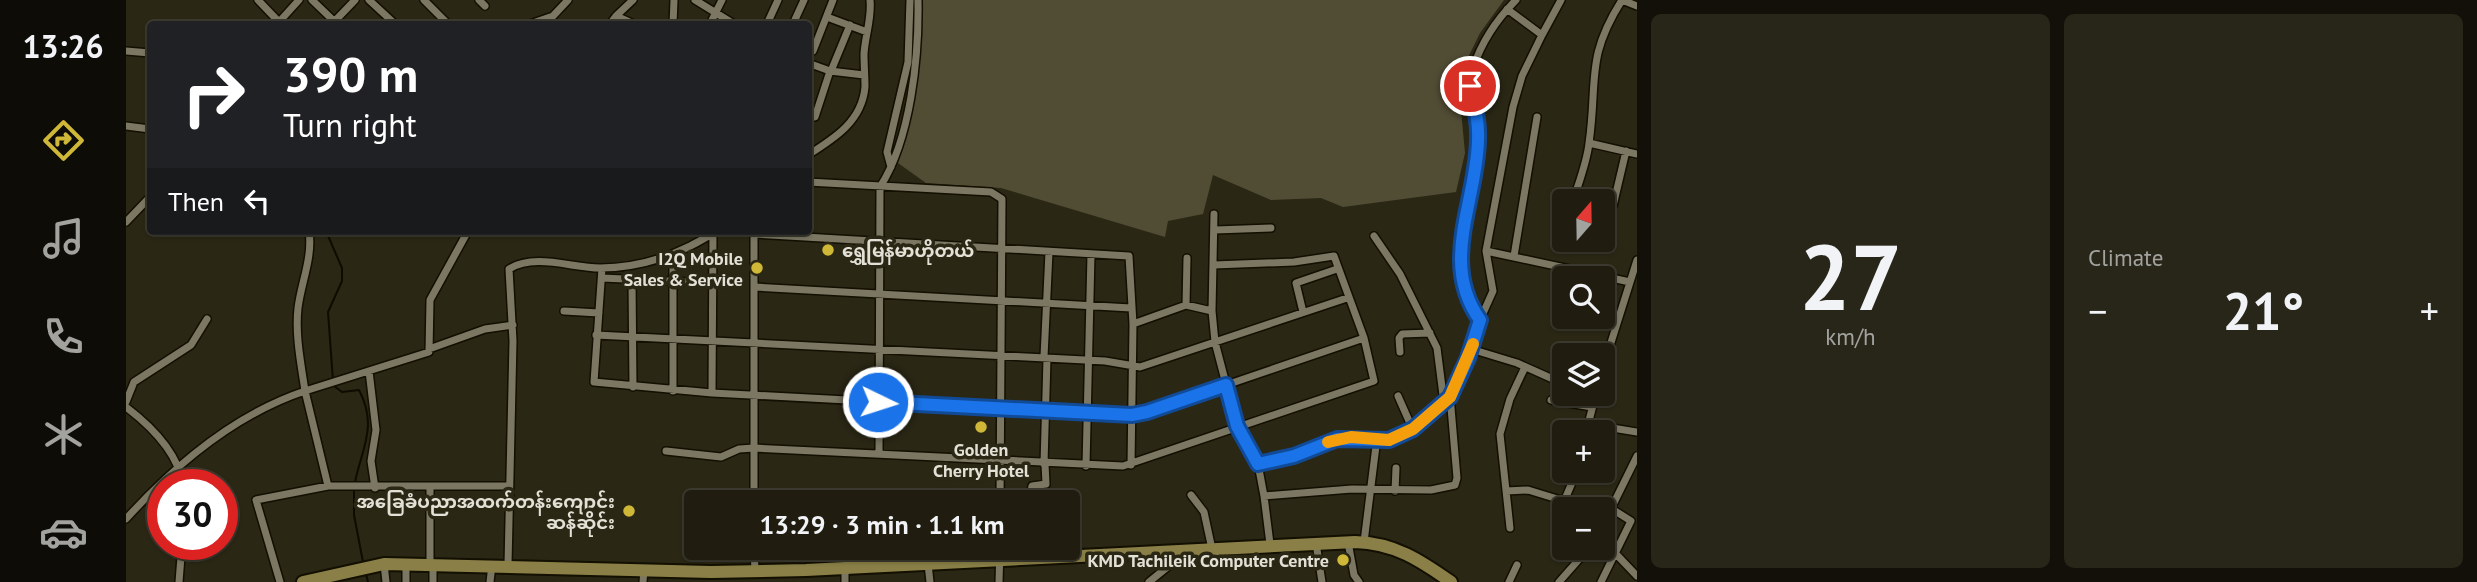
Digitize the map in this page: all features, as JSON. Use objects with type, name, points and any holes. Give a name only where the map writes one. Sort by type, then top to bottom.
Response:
[{"type":"main road","points":[[1080,553],[1186,552],[1270,544],[1364,542],[1394,547],[1433,577],[1451,582]]},
{"type":"main road","points":[[303,582],[384,564],[508,565],[602,575],[644,576],[928,565],[961,560]]},
{"type":"street","points":[[258,0],[278,21]]},
{"type":"street","points":[[282,21],[299,0]]},
{"type":"street","points":[[312,0],[331,21]]},
{"type":"street","points":[[337,21],[355,0]]},
{"type":"street","points":[[369,0],[392,21]]},
{"type":"street","points":[[424,0],[445,21]]},
{"type":"street","points":[[539,21],[553,16],[568,0]]},
{"type":"street","points":[[612,21],[633,0]]},
{"type":"street","points":[[673,21],[674,0]]},
{"type":"street","points":[[695,0],[728,21]]},
{"type":"street","points":[[712,21],[722,0]]},
{"type":"street","points":[[768,21],[778,0]]},
{"type":"street","points":[[794,21],[804,0]]},
{"type":"street","points":[[813,51],[833,0]]},
{"type":"street","points":[[812,152],[835,138],[852,122],[864,89],[870,0]]},
{"type":"street","points":[[891,167],[887,152],[908,62],[910,0]]},
{"type":"street","points":[[879,454],[880,187],[897,155],[914,67],[918,0]]},
{"type":"street","points":[[1480,320],[1467,293],[1459,249],[1479,141],[1470,86],[1472,70],[1483,43],[1516,0]]},
{"type":"street","points":[[1258,464],[1294,456],[1337,439],[1389,440],[1413,429],[1447,400],[1471,349],[1493,290],[1486,251],[1513,107],[1522,76],[1561,0]]},
{"type":"street","points":[[1576,189],[1589,144],[1592,79],[1599,43],[1622,0],[1637,6]]},
{"type":"street","points":[[1507,9],[1542,35]]},
{"type":"street","points":[[616,16],[627,21]]},
{"type":"street","points":[[827,17],[867,32]]},
{"type":"street","points":[[812,117],[815,117],[830,71],[850,25]]},
{"type":"street","points":[[126,51],[147,52]]},
{"type":"street","points":[[812,64],[830,71],[864,75]]},
{"type":"street","points":[[1514,256],[1537,117]]},
{"type":"street","points":[[126,126],[147,129]]},
{"type":"street","points":[[1589,144],[1637,154]]},
{"type":"street","points":[[1615,197],[1626,151]]},
{"type":"street","points":[[812,182],[999,194],[1002,199],[1000,490]]},
{"type":"street","points":[[126,222],[147,200]]},
{"type":"street","points":[[1214,214],[1212,311],[1215,342],[1237,426],[1258,464],[1270,544]]},
{"type":"street","points":[[1215,230],[1271,228]]},
{"type":"street","points":[[309,235],[308,260],[298,309],[298,337],[305,391],[328,486]]},
{"type":"street","points":[[429,349],[430,300],[466,235]]},
{"type":"street","points":[[508,565],[513,325],[508,273],[513,266],[557,262],[602,268],[673,256],[710,235]]},
{"type":"street","points":[[712,393],[715,235]]},
{"type":"street","points":[[754,490],[755,235]]},
{"type":"street","points":[[783,235],[1129,256],[1133,324],[1131,465]]},
{"type":"street","points":[[1264,496],[1371,490],[1431,490],[1455,485],[1457,478],[1447,400],[1437,348],[1400,274],[1374,236]]},
{"type":"street","points":[[1486,251],[1630,282]]},
{"type":"street","points":[[1032,490],[1032,486],[1046,484],[1046,303],[1049,252]]},
{"type":"street","points":[[1086,466],[1091,254]]},
{"type":"street","points":[[673,256],[673,391]]},
{"type":"street","points":[[666,451],[721,457],[739,449],[754,448],[1086,466],[1131,465],[1237,426],[1373,382],[1363,338],[1334,257],[1294,262],[1214,265]]},
{"type":"street","points":[[1186,305],[1187,258]]},
{"type":"street","points":[[1611,343],[1636,266]]},
{"type":"street","points":[[602,268],[594,382],[673,391],[1132,415],[1363,338]]},
{"type":"street","points":[[1303,312],[1296,284],[1337,269]]},
{"type":"street","points":[[602,278],[713,283]]},
{"type":"street","points":[[632,280],[633,387]]},
{"type":"street","points":[[755,287],[1131,308]]},
{"type":"street","points":[[596,335],[1046,357],[1148,365],[1348,298]]},
{"type":"street","points":[[1133,324],[1186,305],[1212,311]]},
{"type":"street","points":[[564,311],[598,313]]},
{"type":"street","points":[[178,468],[155,432],[126,405],[134,382],[191,345],[203,330],[207,319]]},
{"type":"street","points":[[126,519],[159,482],[249,416],[305,391],[429,352],[429,349],[485,329],[513,325]]},
{"type":"street","points":[[1400,352],[1399,335],[1430,333]]},
{"type":"street","points":[[1471,349],[1552,379]]},
{"type":"street","points":[[1510,528],[1500,434],[1510,399],[1525,367]]},
{"type":"street","points":[[369,371],[376,430],[371,461],[374,488]]},
{"type":"street","points":[[1398,396],[1413,429]]},
{"type":"street","points":[[1550,400],[1592,407],[1589,420]]},
{"type":"street","points":[[1615,430],[1637,432]]},
{"type":"street","points":[[1364,542],[1377,438]]},
{"type":"street","points":[[1615,503],[1637,456]]},
{"type":"street","points":[[1395,491],[1396,468]]},
{"type":"street","points":[[280,582],[256,500],[328,486],[508,486]]},
{"type":"street","points":[[430,488],[433,582]]},
{"type":"street","points":[[1506,491],[1528,490],[1552,497]]},
{"type":"street","points":[[1191,495],[1204,512],[1212,549]]},
{"type":"street","points":[[1601,582],[1631,521],[1615,511]]},
{"type":"street","points":[[1348,542],[1354,575],[1359,582]]},
{"type":"street","points":[[1316,543],[1322,582]]},
{"type":"street","points":[[1149,582],[1186,552]]},
{"type":"street","points":[[1616,554],[1637,576]]},
{"type":"street","points":[[179,582],[181,560]]},
{"type":"street","points":[[755,560],[755,571]]},
{"type":"street","points":[[999,582],[1000,560]]},
{"type":"street","points":[[1559,582],[1577,560]]},
{"type":"street","points":[[384,564],[386,582]]},
{"type":"street","points":[[406,565],[407,582]]},
{"type":"street","points":[[490,582],[492,565]]},
{"type":"street","points":[[928,565],[930,582]]},
{"type":"street","points":[[1508,582],[1517,565]]},
{"type":"street","points":[[845,568],[845,582]]},
{"type":"street","points":[[819,582],[823,569]]},
{"type":"shaded area","points":[[917,0],[1504,0],[1480,33],[1458,78],[1465,153],[1456,192],[1343,207],[1321,198],[1271,200],[1213,175],[1203,214],[1168,221],[1165,237],[1001,188],[926,183],[898,163],[909,109]]},
{"type":"waterway","points":[[328,235],[342,268],[342,281],[328,312],[333,381]]},
{"type":"waterway","points":[[334,386],[342,392],[359,390],[365,403],[367,437],[355,482]]},
{"type":"waterway","points":[[354,488],[354,515],[363,562]]},
{"type":"waterway","points":[[366,574],[368,582]]},
{"type":"slow traffic","points":[[1328,442],[1351,437],[1389,440],[1413,429],[1450,397],[1473,344]]},
{"type":"place","name":"ရွှေမြန်မာဟိုတယ်","points":[[828,250]]},
{"type":"place","name":"I2Q Mobile Sales & Service","points":[[757,268]]},
{"type":"place","name":"Golden Cherry Hotel","points":[[981,427]]},
{"type":"place","name":"အခြေခံပညာအထက်တန်းကျောင်း ဆန်ဆိုင်း","points":[[629,511]]},
{"type":"place","name":"KMD Tachileik Computer Centre","points":[[1343,560]]},
{"type":"route","points":[[878,402],[1132,415],[1226,385],[1237,426],[1258,464],[1294,456],[1337,439],[1351,437],[1389,440],[1402,436],[1450,397],[1468,358],[1480,320],[1467,293],[1459,249],[1479,141],[1470,86]]}]
